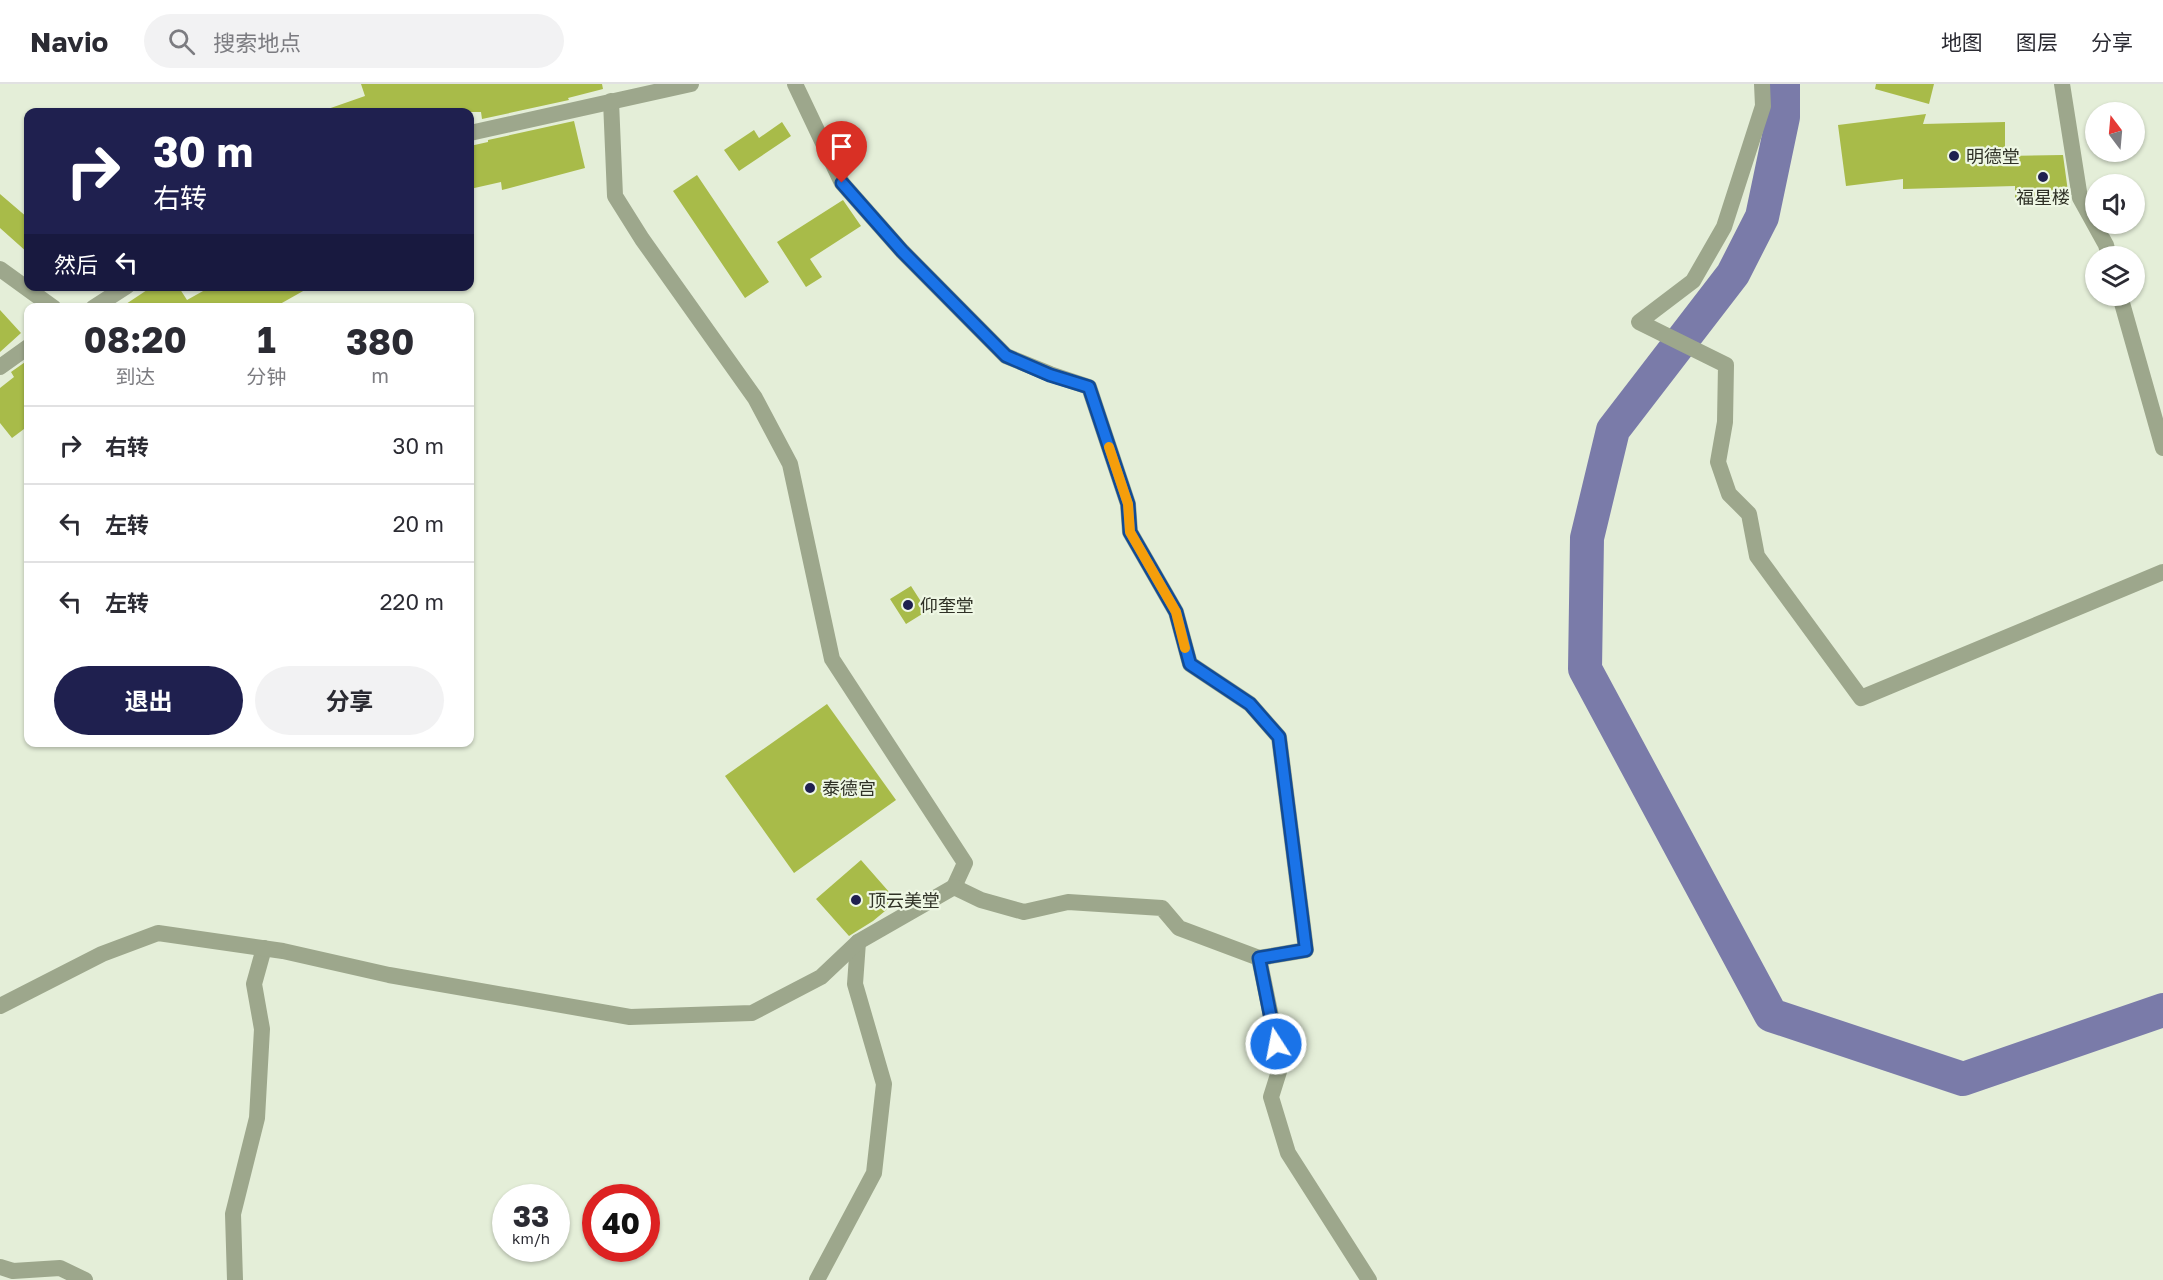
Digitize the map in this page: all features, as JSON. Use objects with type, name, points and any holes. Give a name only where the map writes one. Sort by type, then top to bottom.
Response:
[{"type":"street","points":[[474,132],[691,84]]},
{"type":"street","points":[[795,84],[842,183],[902,251],[1006,356],[1050,375],[1089,387],[1128,504],[1130,532],[1176,612],[1190,664],[1250,704],[1279,737],[1306,950],[1259,958],[1179,928],[1162,908],[1068,902],[1024,912],[981,900],[954,887]]},
{"type":"street","points":[[1762,84],[1763,106],[1724,227],[1693,281],[1639,322],[1726,365],[1725,422],[1718,462],[1729,494],[1749,514],[1757,556],[1861,698],[2163,572]]},
{"type":"street","points":[[2062,84],[2080,198],[2106,246]]},
{"type":"street","points":[[0,1006],[102,954],[159,933],[264,948],[389,975],[630,1017],[752,1013],[822,977],[858,942],[954,887],[965,863],[832,659],[790,464],[755,398],[642,239],[615,196],[611,101]]},
{"type":"street","points":[[0,269],[24,286]]},
{"type":"street","points":[[30,291],[47,303]]},
{"type":"street","points":[[101,303],[119,291]]},
{"type":"street","points":[[2123,306],[2163,448]]},
{"type":"street","points":[[0,367],[24,350]]},
{"type":"street","points":[[817,1280],[874,1173],[884,1084],[855,984],[858,942]]},
{"type":"street","points":[[235,1280],[233,1214],[257,1118],[262,1029],[254,984],[264,948]]},
{"type":"street","points":[[1259,958],[1281,1065],[1271,1097],[1288,1153],[1369,1280]]},
{"type":"street","points":[[0,1267],[14,1271],[60,1268],[85,1280]]},
{"type":"building","points":[[361,84],[602,84],[603,89],[568,98],[569,100],[482,119],[481,112],[474,112],[474,108],[331,108],[365,96]]},
{"type":"building","points":[[1876,84],[1934,84],[1929,104],[1875,89]]},
{"type":"building","points":[[1926,114],[1923,124],[2005,122],[2005,156],[2063,155],[2069,199],[2015,199],[2015,186],[1903,189],[1903,179],[1846,186],[1838,125]]},
{"type":"building","points":[[574,121],[585,168],[502,190],[501,182],[474,188],[474,145],[488,142],[488,140]]},
{"type":"building","points":[[782,122],[791,136],[739,171],[724,150],[754,130],[759,138]]},
{"type":"building","points":[[697,175],[769,282],[745,298],[673,191]]},
{"type":"building","points":[[0,194],[24,215],[24,249],[0,228]]},
{"type":"building","points":[[843,200],[861,226],[810,259],[822,277],[806,287],[777,242]]},
{"type":"building","points":[[146,291],[181,291],[187,300],[203,291],[303,291],[282,303],[128,303]]},
{"type":"building","points":[[0,310],[21,333],[0,352]]},
{"type":"building","points":[[24,363],[24,429],[12,438],[0,423],[0,388],[14,377],[11,372]]},
{"type":"building","name":"仰奎堂","points":[[911,586],[927,611],[906,624],[890,599]]},
{"type":"building","name":"泰德宫","points":[[827,704],[896,800],[794,873],[725,776]]},
{"type":"building","name":"顶云美堂","points":[[861,860],[897,901],[873,921],[849,936],[816,899]]},
{"type":"waterway","points":[[1783,84],[1783,117],[1762,217],[1733,274],[1613,430],[1587,538],[1585,669],[1771,1015],[1963,1079],[2163,1010]]},
{"type":"slow traffic","points":[[1109,447],[1128,504],[1130,532],[1176,612],[1185,648]]},
{"type":"place","name":"明德堂","points":[[1954,156]]},
{"type":"place","name":"福星楼","points":[[2043,177]]},
{"type":"place","name":"仰奎堂","points":[[908,605]]},
{"type":"place","name":"泰德宫","points":[[810,788]]},
{"type":"place","name":"顶云美堂","points":[[856,900]]},
{"type":"route","points":[[842,183],[902,251],[1006,356],[1050,375],[1089,387],[1128,504],[1130,532],[1176,612],[1190,664],[1250,704],[1279,737],[1306,950],[1259,958],[1276,1044]]}]
